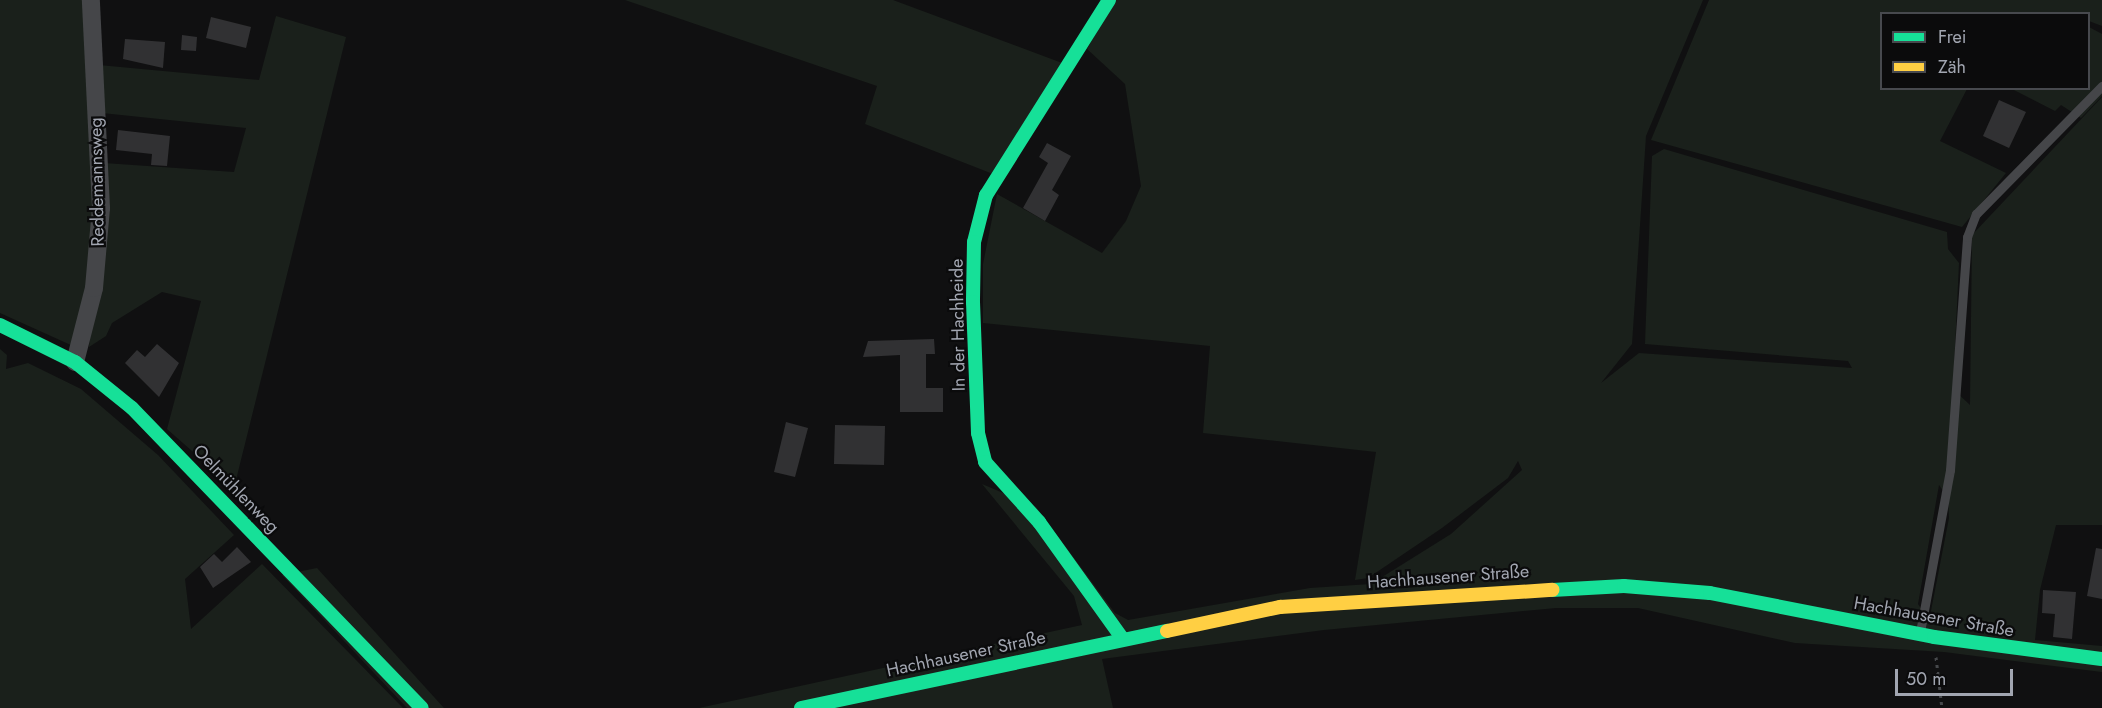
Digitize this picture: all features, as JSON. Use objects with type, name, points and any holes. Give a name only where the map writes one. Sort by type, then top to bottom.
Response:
[{"type":"street","name":"Reddemannsweg","points":[[75,362],[94,288],[101,208],[91,0]]},
{"type":"street","name":"In der Hachheide","points":[[1109,0],[986,195],[974,242],[973,302],[978,433],[985,462],[1039,522],[1122,638]]},
{"type":"street","name":"Oelmühlenweg","points":[[0,325],[75,362],[132,408],[422,708]]},
{"type":"street","name":"Hachhausener Straße","points":[[801,708],[1122,638],[1280,607],[1624,586],[1710,593],[1919,635],[2102,659]]},
{"type":"lane","points":[[1919,635],[1950,470],[1967,237],[1976,214],[2102,86]]},
{"type":"path","points":[[1934,637],[1942,708]]},
{"type":"shaded area","points":[[0,0],[87,0],[94,253],[73,346],[0,313]]},
{"type":"shaded area","points":[[625,0],[893,0],[1062,63],[993,174],[865,124],[877,86]]},
{"type":"shaded area","points":[[1115,0],[1703,0],[1646,136],[1632,344],[1601,383],[1639,353],[1852,368],[1848,361],[1645,344],[1652,156],[1664,149],[1947,232],[1948,249],[1959,263],[1953,389],[1970,405],[1972,235],[2102,97],[2102,525],[2056,525],[2040,590],[2035,640],[2102,646],[2102,672],[1944,652],[1795,643],[1638,608],[1556,608],[1324,630],[1102,659],[1113,708],[699,708],[1082,625],[1074,596],[982,484],[1036,507],[1115,613],[1128,620],[1310,588],[1371,584],[1451,534],[1522,470],[1518,461],[1508,478],[1442,528],[1368,578],[1355,580],[1376,452],[1203,433],[1210,346],[983,323],[983,264],[997,194],[1102,253],[1126,221],[1141,186],[1125,84],[1087,49]],"holes":[[[1939,485],[1948,498],[1949,518],[1929,621],[1918,604]]]},
{"type":"shaded area","points":[[1709,0],[2102,0],[2102,26],[2090,21],[2090,12],[1880,12],[1880,90],[1966,90],[1940,141],[2006,173],[1962,227],[1651,140]]},
{"type":"shaded area","points":[[276,16],[346,37],[234,488],[167,429],[201,301],[162,292],[112,323],[106,336],[89,347],[104,163],[234,172],[246,128],[102,113],[99,65],[259,80]]},
{"type":"shaded area","points":[[2090,28],[2102,34],[2102,96],[2081,118],[2061,105],[2055,111],[2014,90],[2090,90]]},
{"type":"shaded area","points":[[0,349],[7,355],[6,369],[28,363],[81,389],[158,455],[234,535],[185,579],[191,629],[262,564],[403,708],[0,708]]},
{"type":"shaded area","points":[[317,568],[444,708],[407,708],[282,575]]},
{"type":"building","points":[[211,17],[251,27],[246,48],[206,38]]},
{"type":"building","points":[[182,35],[197,37],[196,51],[181,50]]},
{"type":"building","points":[[125,39],[165,42],[163,68],[123,59]]},
{"type":"building","points":[[1999,100],[2026,112],[2009,148],[1983,136]]},
{"type":"building","points":[[118,130],[170,136],[167,166],[151,165],[152,154],[116,150]]},
{"type":"building","points":[[1047,143],[1071,156],[1052,190],[1059,195],[1045,221],[1023,208],[1048,163],[1039,157]]},
{"type":"building","points":[[934,339],[935,354],[926,354],[926,388],[943,388],[943,412],[900,412],[900,355],[863,357],[868,341]]},
{"type":"building","points":[[157,344],[179,363],[159,397],[125,363],[137,350],[145,357]]},
{"type":"building","points":[[786,422],[808,428],[795,477],[774,472]]},
{"type":"building","points":[[835,425],[885,426],[884,465],[834,464]]},
{"type":"building","points":[[237,547],[251,562],[213,588],[200,567],[214,554],[222,562]]},
{"type":"building","points":[[2096,548],[2102,549],[2102,599],[2087,596]]},
{"type":"building","points":[[2043,590],[2076,592],[2072,639],[2053,637],[2055,614],[2042,613]]},
{"type":"traffic: fast","points":[[1109,0],[986,195],[974,242],[973,302],[978,433],[985,462],[1039,522],[1122,638]]},
{"type":"traffic: fast","points":[[0,325],[75,362],[132,408],[422,708]]},
{"type":"traffic: fast","points":[[1552,590],[1624,586],[1710,593],[1934,637],[2102,659]]},
{"type":"traffic: fast","points":[[801,708],[1167,631]]},
{"type":"traffic: slow","points":[[1167,631],[1280,607],[1552,590]]}]
